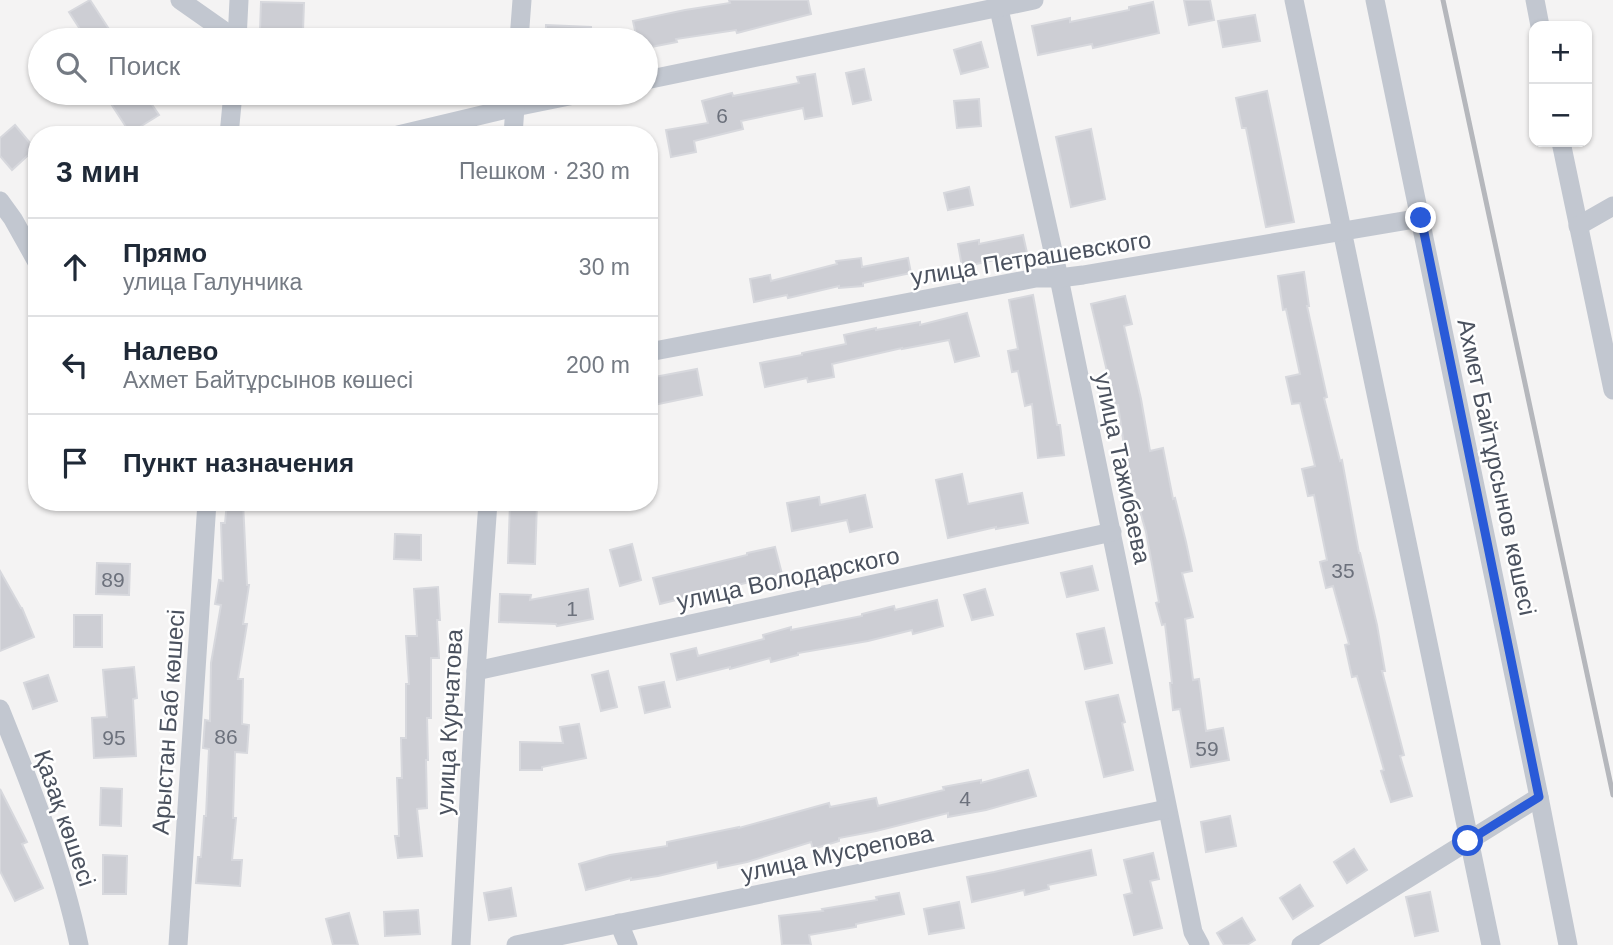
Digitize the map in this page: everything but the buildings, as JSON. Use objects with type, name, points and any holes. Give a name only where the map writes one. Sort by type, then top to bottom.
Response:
[{"type":"street","points":[[180,0],[220,28]]},
{"type":"street","points":[[238,28],[239,0]]},
{"type":"street","points":[[521,28],[522,0]]},
{"type":"street","points":[[658,77],[998,4],[1034,0]]},
{"type":"street","points":[[1294,0],[1491,945]]},
{"type":"street","name":"Ахмет Байтұрсынов көшесі","points":[[1374,0],[1421,218],[1568,945]]},
{"type":"street","points":[[1539,2],[1540,21]]},
{"type":"street","name":"улица Тажибаева","points":[[998,4],[1059,278],[1193,932],[1200,945]]},
{"type":"street","points":[[230,126],[232,105]]},
{"type":"street","points":[[428,126],[498,105]]},
{"type":"street","points":[[514,126],[515,105]]},
{"type":"street","points":[[1562,147],[1613,390]]},
{"type":"street","points":[[0,201],[28,246]]},
{"type":"street","points":[[1578,226],[1613,206]]},
{"type":"street","name":"улица Петрашевского","points":[[658,350],[1036,278],[1059,278],[1421,218]]},
{"type":"street","name":"Арыстан Баб көшесі","points":[[178,945],[205,511]]},
{"type":"street","name":"улица Курчатова","points":[[460,945],[487,511]]},
{"type":"street","name":"улица Володарского","points":[[476,671],[1112,532]]},
{"type":"street","name":"Қазақ көшесі","points":[[0,709],[38,804],[79,945]]},
{"type":"street","points":[[1301,945],[1539,797]]},
{"type":"street","name":"улица Мусрепова","points":[[516,945],[1167,809]]},
{"type":"street","points":[[619,923],[628,945]]},
{"type":"railway","points":[[1443,0],[1613,795]]},
{"type":"route","points":[[1421,218],[1539,797],[1468,841]]}]
